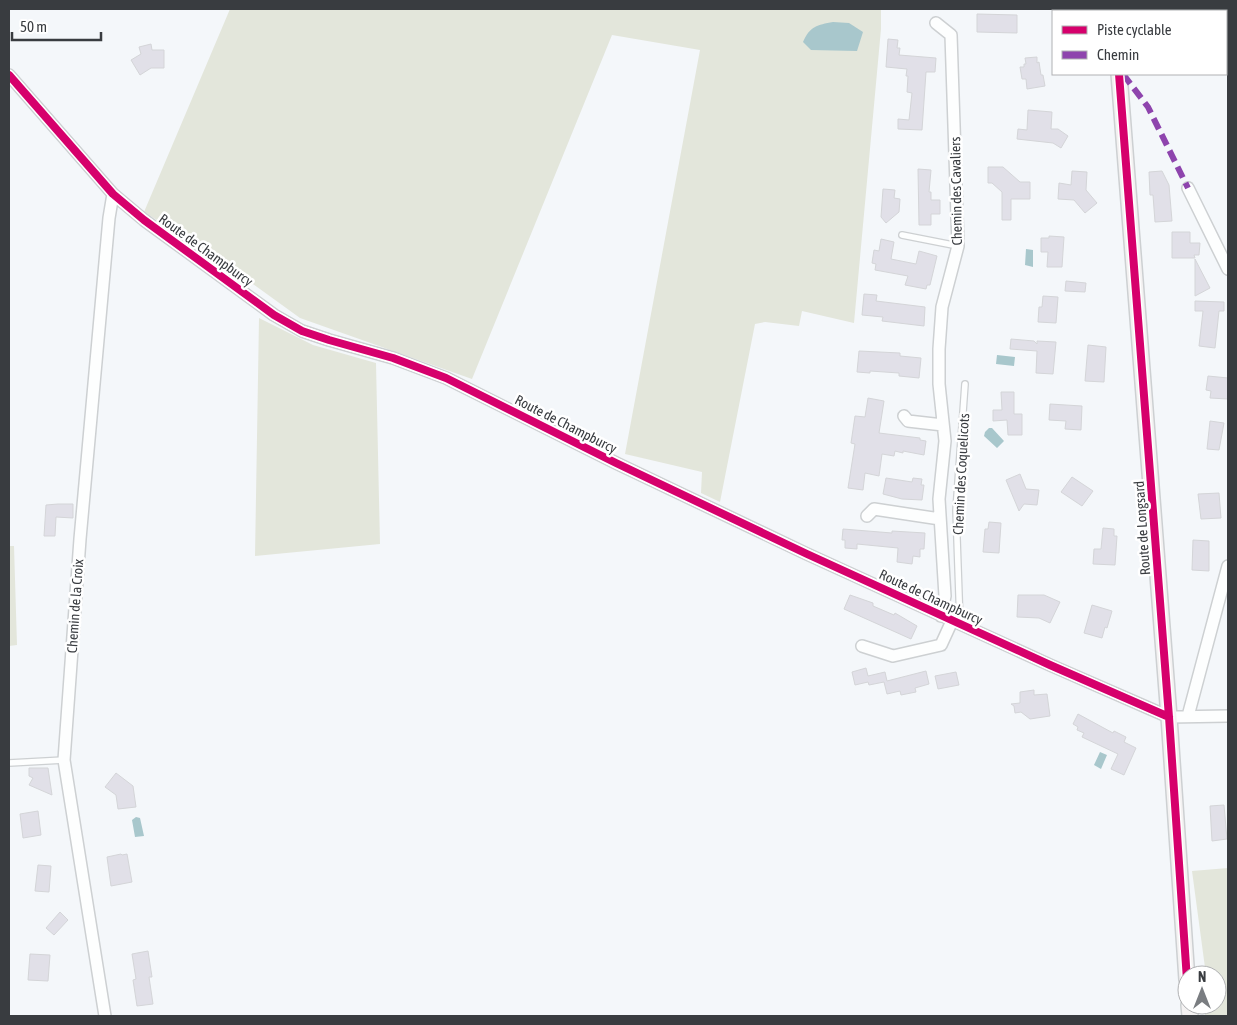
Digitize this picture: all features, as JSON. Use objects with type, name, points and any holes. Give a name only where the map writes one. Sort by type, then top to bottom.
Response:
[{"type":"main road","name":"Route de Longsard","points":[[1119,75],[1169,717],[1186,965]]},
{"type":"street","name":"Chemin des Cavaliers","points":[[936,23],[951,36],[958,246],[942,308],[938,349],[939,384],[945,442],[939,499],[946,596],[941,616]]},
{"type":"street","name":"Route de Champburcy","points":[[9,75],[113,194],[144,220],[243,293],[274,315],[302,331],[393,358],[446,378],[624,467],[806,554],[956,623],[1169,717]]},
{"type":"street","points":[[1188,188],[1228,269]]},
{"type":"street","name":"Chemin de la Croix","points":[[105,1016],[64,760],[80,540],[109,218],[113,194]]},
{"type":"street","points":[[904,416],[908,421],[943,425]]},
{"type":"street","points":[[867,516],[874,509],[940,519]]},
{"type":"street","points":[[1188,716],[1228,566]]},
{"type":"street","points":[[862,646],[893,656],[941,645],[956,623]]},
{"type":"street","points":[[1169,717],[1228,716]]},
{"type":"lane","points":[[902,235],[958,246]]},
{"type":"lane","name":"Chemin des Coquelicots","points":[[956,623],[956,510],[966,384]]},
{"type":"lane","points":[[9,764],[64,760]]},
{"type":"shaded area","points":[[230,9],[881,9],[881,29],[854,323],[802,311],[799,326],[765,322],[755,324],[720,502],[701,493],[702,472],[625,454],[700,50],[612,35],[472,379],[300,318],[213,255],[144,212]]},
{"type":"shaded area","points":[[259,318],[313,345],[376,363],[380,544],[255,556]]},
{"type":"shaded area","points":[[9,546],[14,546],[17,645],[9,646]]},
{"type":"shaded area","points":[[1228,868],[1228,1016],[1205,1016],[1227,1015],[1227,965],[1205,965],[1192,871]]},
{"type":"water","points":[[833,22],[849,23],[863,32],[857,51],[811,50],[803,42],[811,29]]},
{"type":"water","points":[[1026,249],[1033,250],[1033,267],[1025,265]]},
{"type":"water","points":[[997,355],[1015,357],[1014,366],[996,364]]},
{"type":"water","points":[[989,428],[992,428],[1004,441],[997,448],[984,436]]},
{"type":"water","points":[[1100,752],[1107,755],[1101,769],[1094,765]]},
{"type":"water","points":[[136,817],[140,818],[144,836],[135,837],[132,820]]},
{"type":"building","points":[[977,14],[1017,15],[1017,33],[977,32]]},
{"type":"building","points":[[888,39],[898,40],[897,48],[900,48],[899,55],[936,58],[935,72],[926,72],[922,130],[898,129],[898,119],[909,120],[912,93],[907,92],[907,69],[886,67]]},
{"type":"building","points":[[151,44],[152,50],[164,50],[164,68],[151,68],[140,75],[131,60],[141,54],[139,47]]},
{"type":"building","points":[[1037,57],[1037,63],[1039,62],[1045,86],[1027,89],[1026,79],[1022,79],[1020,67],[1024,67],[1024,64],[1026,64],[1025,58]]},
{"type":"building","points":[[1028,110],[1052,112],[1051,129],[1058,129],[1068,136],[1061,148],[1053,143],[1017,139],[1018,129],[1027,130]]},
{"type":"building","points":[[988,167],[1003,167],[1020,182],[1030,182],[1030,199],[1011,199],[1011,220],[1002,220],[1002,192],[992,183],[988,183]]},
{"type":"building","points":[[918,169],[931,170],[929,192],[931,192],[931,200],[940,200],[940,214],[931,214],[931,225],[919,225]]},
{"type":"building","points":[[1072,171],[1087,172],[1086,190],[1097,203],[1085,213],[1074,200],[1058,199],[1059,183],[1071,185]]},
{"type":"building","points":[[1162,171],[1169,185],[1172,221],[1155,222],[1153,195],[1150,195],[1149,172]]},
{"type":"building","points":[[883,189],[895,190],[894,198],[900,199],[899,212],[886,223],[881,217]]},
{"type":"building","points":[[1172,232],[1190,232],[1190,243],[1200,243],[1199,255],[1194,255],[1195,258],[1172,258]]},
{"type":"building","points":[[1049,236],[1064,237],[1062,267],[1047,267],[1048,252],[1041,252],[1041,238],[1049,238]]},
{"type":"building","points":[[881,239],[894,242],[891,259],[916,264],[919,251],[937,256],[930,285],[927,285],[926,289],[905,285],[908,276],[875,270],[876,264],[872,263],[874,250],[879,251]]},
{"type":"building","points":[[1195,259],[1210,288],[1195,296]]},
{"type":"building","points":[[1066,281],[1086,283],[1085,292],[1065,291]]},
{"type":"building","points":[[864,294],[877,295],[876,301],[925,307],[924,326],[882,321],[883,317],[862,315]]},
{"type":"building","points":[[1043,296],[1058,297],[1056,323],[1038,322],[1039,307],[1042,307]]},
{"type":"building","points":[[1195,301],[1224,302],[1224,311],[1219,311],[1215,348],[1199,346],[1203,311],[1195,311]]},
{"type":"building","points":[[1011,339],[1034,341],[1037,344],[1037,341],[1056,342],[1053,374],[1036,373],[1037,351],[1010,349]]},
{"type":"building","points":[[1088,345],[1106,347],[1104,382],[1085,381]]},
{"type":"building","points":[[859,351],[900,353],[900,356],[921,358],[919,378],[899,376],[899,373],[857,372]]},
{"type":"building","points":[[1208,376],[1228,378],[1228,399],[1210,398],[1211,391],[1206,390]]},
{"type":"building","points":[[1001,392],[1014,392],[1014,414],[1022,414],[1022,435],[1008,435],[1007,420],[993,421],[993,410],[1002,410]]},
{"type":"building","points":[[868,398],[884,401],[879,433],[920,438],[920,440],[926,441],[924,455],[903,451],[903,453],[895,451],[894,456],[882,454],[879,476],[865,473],[863,490],[848,488],[855,444],[851,443],[855,416],[865,417]]},
{"type":"building","points":[[1050,404],[1082,406],[1081,430],[1065,429],[1066,421],[1049,420]]},
{"type":"building","points":[[1210,421],[1224,423],[1219,450],[1207,449]]},
{"type":"building","points":[[1020,474],[1026,489],[1039,490],[1037,505],[1024,504],[1019,511],[1006,480]]},
{"type":"building","points":[[1072,477],[1093,491],[1082,506],[1061,492]]},
{"type":"building","points":[[886,478],[912,482],[913,478],[922,479],[921,485],[924,485],[922,500],[902,499],[883,494]]},
{"type":"building","points":[[1219,493],[1221,518],[1201,519],[1198,494]]},
{"type":"building","points":[[73,504],[73,518],[56,517],[55,536],[44,536],[46,505]]},
{"type":"building","points":[[989,522],[1001,523],[999,553],[983,552],[985,529],[988,529]]},
{"type":"building","points":[[1103,528],[1114,529],[1114,536],[1117,536],[1115,565],[1093,564],[1094,549],[1101,549]]},
{"type":"building","points":[[843,529],[892,533],[892,531],[925,533],[924,549],[920,549],[920,557],[913,556],[912,564],[897,562],[898,548],[857,544],[857,549],[845,548],[845,540],[842,540]]},
{"type":"building","points":[[1193,540],[1209,541],[1209,571],[1192,570]]},
{"type":"building","points":[[850,595],[873,603],[873,606],[894,615],[895,613],[917,626],[911,639],[844,609]]},
{"type":"building","points":[[1018,595],[1044,595],[1060,602],[1050,623],[1039,618],[1017,617]]},
{"type":"building","points":[[1092,605],[1112,611],[1102,638],[1084,633]]},
{"type":"building","points":[[866,668],[868,676],[885,672],[887,681],[926,671],[929,684],[915,688],[916,692],[901,695],[900,691],[887,694],[884,682],[869,685],[868,682],[855,685],[852,672]]},
{"type":"building","points":[[956,672],[959,685],[938,689],[935,676]]},
{"type":"building","points":[[1034,690],[1034,695],[1047,694],[1050,716],[1030,719],[1021,712],[1015,713],[1014,706],[1011,704],[1020,703],[1020,692]]},
{"type":"building","points":[[1078,714],[1113,733],[1114,731],[1126,737],[1124,742],[1136,748],[1124,775],[1111,769],[1118,754],[1082,737],[1084,733],[1077,730],[1078,727],[1073,724]]},
{"type":"building","points":[[29,768],[48,768],[52,795],[29,785],[33,778],[29,776]]},
{"type":"building","points":[[116,773],[133,786],[136,807],[118,809],[116,795],[105,787]]},
{"type":"building","points":[[1224,805],[1227,839],[1212,841],[1210,806]]},
{"type":"building","points":[[38,811],[41,835],[23,838],[20,814]]},
{"type":"building","points":[[127,854],[132,882],[111,886],[107,857]]},
{"type":"building","points":[[38,865],[51,866],[49,892],[35,891]]},
{"type":"building","points":[[60,912],[68,920],[54,935],[46,928]]},
{"type":"building","points":[[148,951],[152,977],[149,977],[153,1004],[137,1006],[133,980],[136,979],[132,954]]},
{"type":"building","points":[[30,954],[50,955],[48,981],[28,980]]},
{"type":"marked path","points":[[1124,75],[1148,107],[1188,188]]},
{"type":"cycle path","points":[[9,75],[113,194],[144,220],[274,315],[302,331],[393,358],[446,378],[616,463],[807,554],[1169,717]]},
{"type":"cycle path","points":[[1119,75],[1169,717],[1186,965]]}]
